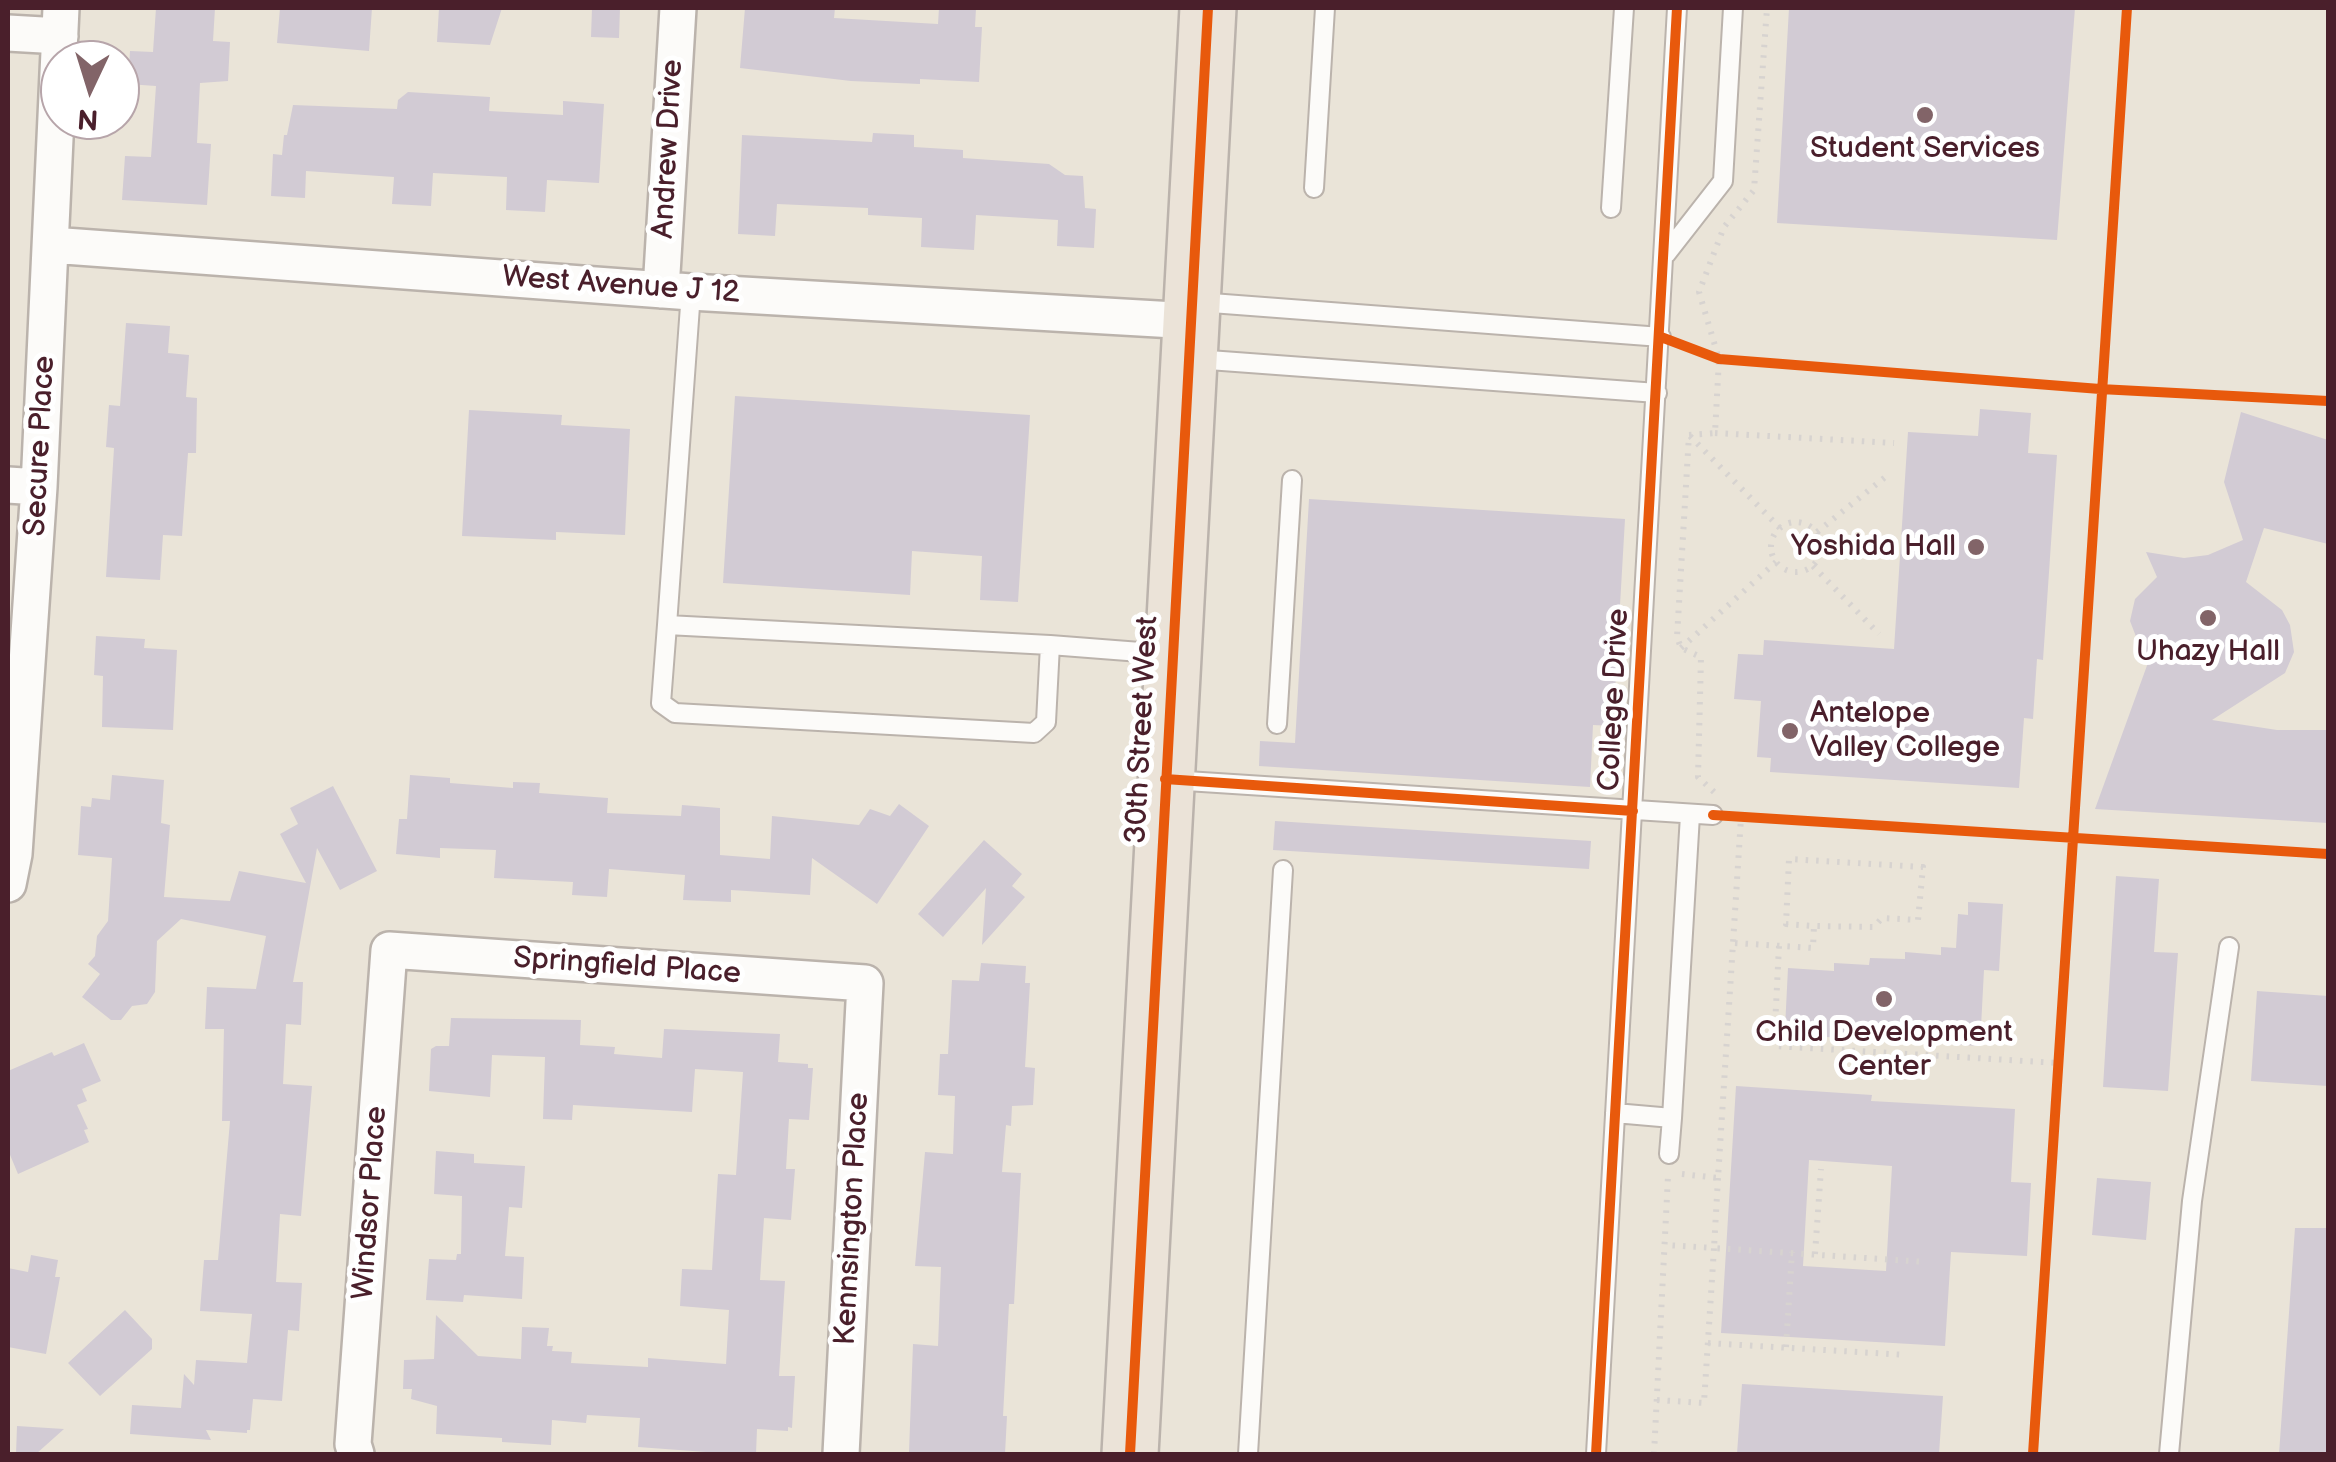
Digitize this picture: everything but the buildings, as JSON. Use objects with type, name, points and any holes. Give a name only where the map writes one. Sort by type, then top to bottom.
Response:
[{"type":"main road","name":"30th Street West","points":[[1130,1454],[1208,8]]},
{"type":"street","name":"Andrew Drive","points":[[676,291],[678,8]]},
{"type":"street","points":[[8,33],[61,22]]},
{"type":"street","name":"Secure Place","points":[[8,884],[14,854],[23,486],[51,245],[61,22]]},
{"type":"street","name":"West Avenue J 12","points":[[51,245],[1191,327]]},
{"type":"street","name":"Springfield Place","points":[[389,950],[866,983]]},
{"type":"street","name":"Windsor Place","points":[[356,1454],[353,1444],[389,950]]},
{"type":"street","name":"Kennsington Place","points":[[841,1454],[866,983]]},
{"type":"lane","points":[[1314,188],[1324,8]]},
{"type":"lane","points":[[1612,208],[1624,8]]},
{"type":"lane","name":"College Drive","points":[[1596,1454],[1677,8]]},
{"type":"lane","points":[[1666,254],[1723,181],[1734,8]]},
{"type":"lane","points":[[676,291],[662,704],[676,713],[1034,733],[1046,722],[1050,645]]},
{"type":"lane","points":[[1191,327],[1661,337]]},
{"type":"lane","points":[[1191,327],[1657,392]]},
{"type":"lane","points":[[1276,724],[1292,480]]},
{"type":"lane","points":[[667,625],[1172,655]]},
{"type":"lane","points":[[1165,780],[1712,815]]},
{"type":"lane","points":[[1669,1154],[1690,815]]},
{"type":"lane","points":[[1248,1454],[1283,870]]},
{"type":"lane","points":[[2169,1454],[2192,1201],[2229,946]]},
{"type":"lane","points":[[1615,1114],[1672,1118]]},
{"type":"path","points":[[1714,433],[1719,359],[1698,292],[1724,226],[1754,190],[1767,8]]},
{"type":"path","points":[[1661,337],[1719,359],[1738,360]]},
{"type":"path","points":[[1689,435],[1894,443]]},
{"type":"path","points":[[1689,435],[1780,528]]},
{"type":"path","points":[[1657,1400],[1704,1403],[1741,818],[1698,777],[1701,657],[1680,648],[1676,637],[1689,435]]},
{"type":"path","points":[[1817,532],[1888,474]]},
{"type":"path","points":[[1804,523],[1817,532],[1822,548],[1812,566],[1793,572],[1776,562],[1771,550],[1780,528],[1804,523]]},
{"type":"path","points":[[1680,648],[1776,562]]},
{"type":"path","points":[[1812,566],[1879,634]]},
{"type":"path","points":[[1712,815],[1760,819]]},
{"type":"path","points":[[1790,859],[1923,866],[1918,920],[1882,918],[1874,927],[1814,926],[1786,924],[1790,859]]},
{"type":"path","points":[[1735,943],[1813,948],[1814,926]]},
{"type":"path","points":[[1778,946],[1774,1046],[2058,1063]]},
{"type":"path","points":[[2057,1082],[2059,1044]]},
{"type":"path","points":[[1815,1254],[1822,1169]]},
{"type":"path","points":[[1654,1454],[1668,1173],[1718,1178]]},
{"type":"path","points":[[1666,1245],[1926,1262]]},
{"type":"path","points":[[1786,1347],[1792,1252]]},
{"type":"path","points":[[1708,1343],[1906,1355]]},
{"type":"cycle path","points":[[1130,1454],[1208,8]]},
{"type":"cycle path","points":[[1596,1454],[1677,8]]},
{"type":"cycle path","points":[[2033,1454],[2127,8]]},
{"type":"cycle path","points":[[1661,337],[1719,359],[2100,389],[2328,401]]},
{"type":"cycle path","points":[[1165,779],[1633,811]]},
{"type":"cycle path","points":[[1713,815],[2328,854]]},
{"type":"place","name":"Student Services","points":[[1925,115]]},
{"type":"place","name":"Yoshida Hall","points":[[1976,547]]},
{"type":"place","name":"Uhazy Hall","points":[[2208,618]]},
{"type":"place","name":"Antelope Valley College","points":[[1790,731]]},
{"type":"place","name":"Child Development Center","points":[[1884,999]]}]
